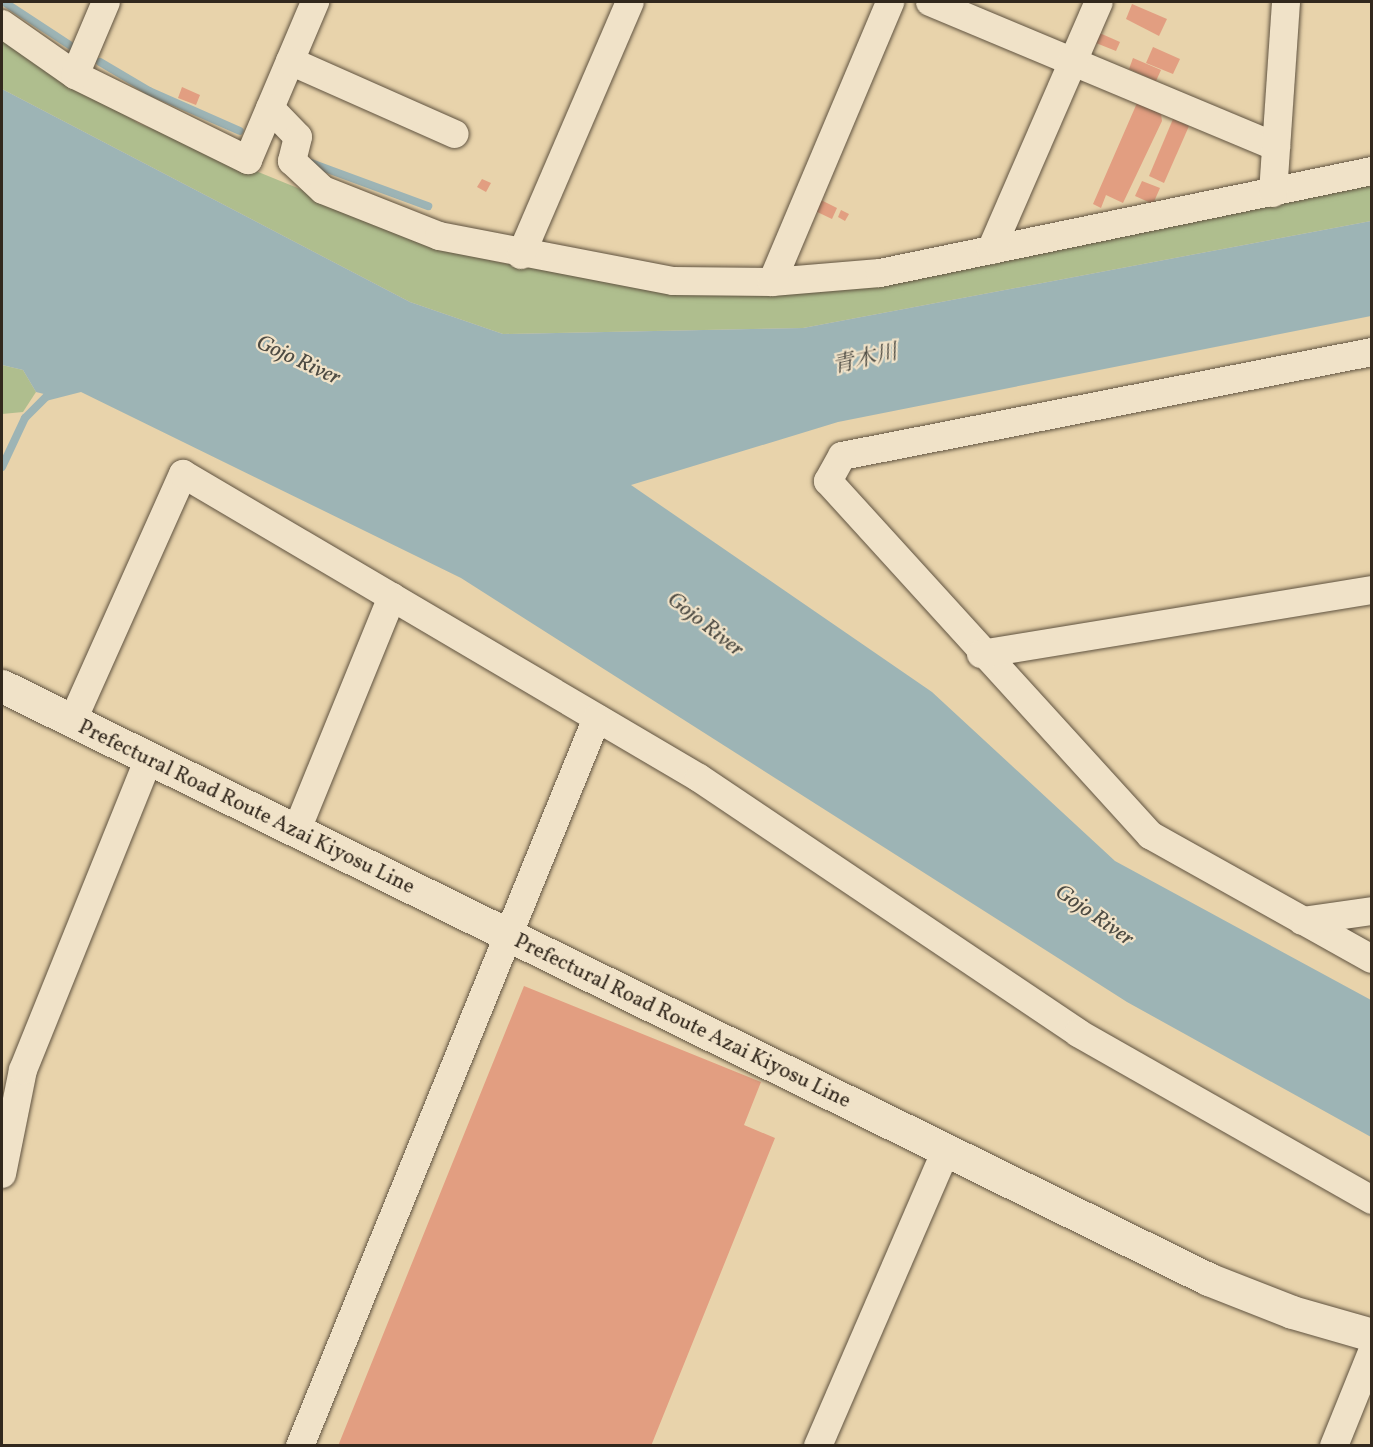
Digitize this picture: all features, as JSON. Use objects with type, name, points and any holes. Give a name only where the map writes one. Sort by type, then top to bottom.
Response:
[{"type":"main road","name":"Prefectural Road Route Azai Kiyosu Line","points":[[2,686],[148,761],[1208,1279],[1371,1335]]},
{"type":"street","points":[[75,75],[106,2]]},
{"type":"street","points":[[2,24],[75,75],[248,160],[315,2]]},
{"type":"street","points":[[521,255],[630,2]]},
{"type":"street","points":[[772,282],[890,2]]},
{"type":"street","points":[[930,2],[1276,147]]},
{"type":"street","points":[[991,250],[1099,2]]},
{"type":"street","points":[[1273,193],[1286,2]]},
{"type":"street","points":[[290,61],[455,134]]},
{"type":"street","points":[[270,108],[298,137],[292,161],[323,190],[440,237],[521,255],[673,281],[772,282],[880,273],[1371,171]]},
{"type":"street","points":[[1371,352],[842,456],[828,481],[981,654],[1150,835],[1371,959]]},
{"type":"street","points":[[72,722],[183,474],[699,778],[1077,1033],[1371,1200]]},
{"type":"street","points":[[981,654],[1371,590]]},
{"type":"street","points":[[296,832],[393,597]]},
{"type":"street","points":[[300,1446],[597,718]]},
{"type":"street","points":[[2,1174],[12,1068],[148,761]]},
{"type":"street","points":[[1302,921],[1371,911]]},
{"type":"street","points":[[818,1446],[946,1150]]},
{"type":"street","points":[[1334,1446],[1371,1352]]},
{"type":"green space","points":[[2,40],[138,123],[423,239],[497,262],[675,292],[1371,182],[1371,221],[803,328],[503,334],[410,302],[2,89]]},
{"type":"green space","points":[[2,365],[23,370],[36,392],[23,412],[2,414]]},
{"type":"water","points":[[2,89],[410,302],[503,334],[803,328],[1371,221],[1371,316],[838,422],[631,485],[932,692],[1115,861],[1371,1000],[1371,1137],[1127,1002],[461,578],[81,392],[42,402],[44,394],[36,392],[23,370],[2,365]]},
{"type":"building","points":[[1132,4],[1167,19],[1159,36],[1126,19]]},
{"type":"building","points":[[1095,31],[1120,42],[1116,51],[1091,41]]},
{"type":"building","points":[[1153,47],[1180,59],[1173,74],[1146,63]]},
{"type":"building","points":[[1133,58],[1161,70],[1156,81],[1129,69]]},
{"type":"building","points":[[182,87],[200,95],[196,105],[178,98]]},
{"type":"building","points":[[1137,103],[1161,114],[1162,121],[1123,203],[1106,195],[1101,208],[1093,204]]},
{"type":"building","points":[[1173,119],[1189,126],[1164,183],[1149,176]]},
{"type":"building","points":[[482,179],[491,183],[486,192],[477,187]]},
{"type":"building","points":[[1142,181],[1160,188],[1153,204],[1135,196]]},
{"type":"building","points":[[817,198],[837,208],[832,219],[811,209]]},
{"type":"building","points":[[841,210],[849,214],[845,221],[838,217]]},
{"type":"building","points":[[524,986],[761,1082],[744,1125],[775,1138],[651,1446],[338,1446]]},
{"type":"waterway","points":[[4,2],[71,46]]},
{"type":"waterway","points":[[100,62],[149,91],[240,131]]},
{"type":"waterway","points":[[311,163],[428,206]]},
{"type":"waterway","points":[[2,467],[25,418],[48,395]]},
{"type":"water label","name":"青木川","points":[[865,360]]},
{"type":"water label","name":"Gojo River","points":[[298,361]]},
{"type":"water label","name":"Gojo River","points":[[705,625]]},
{"type":"water label","name":"Gojo River","points":[[1094,916]]}]
